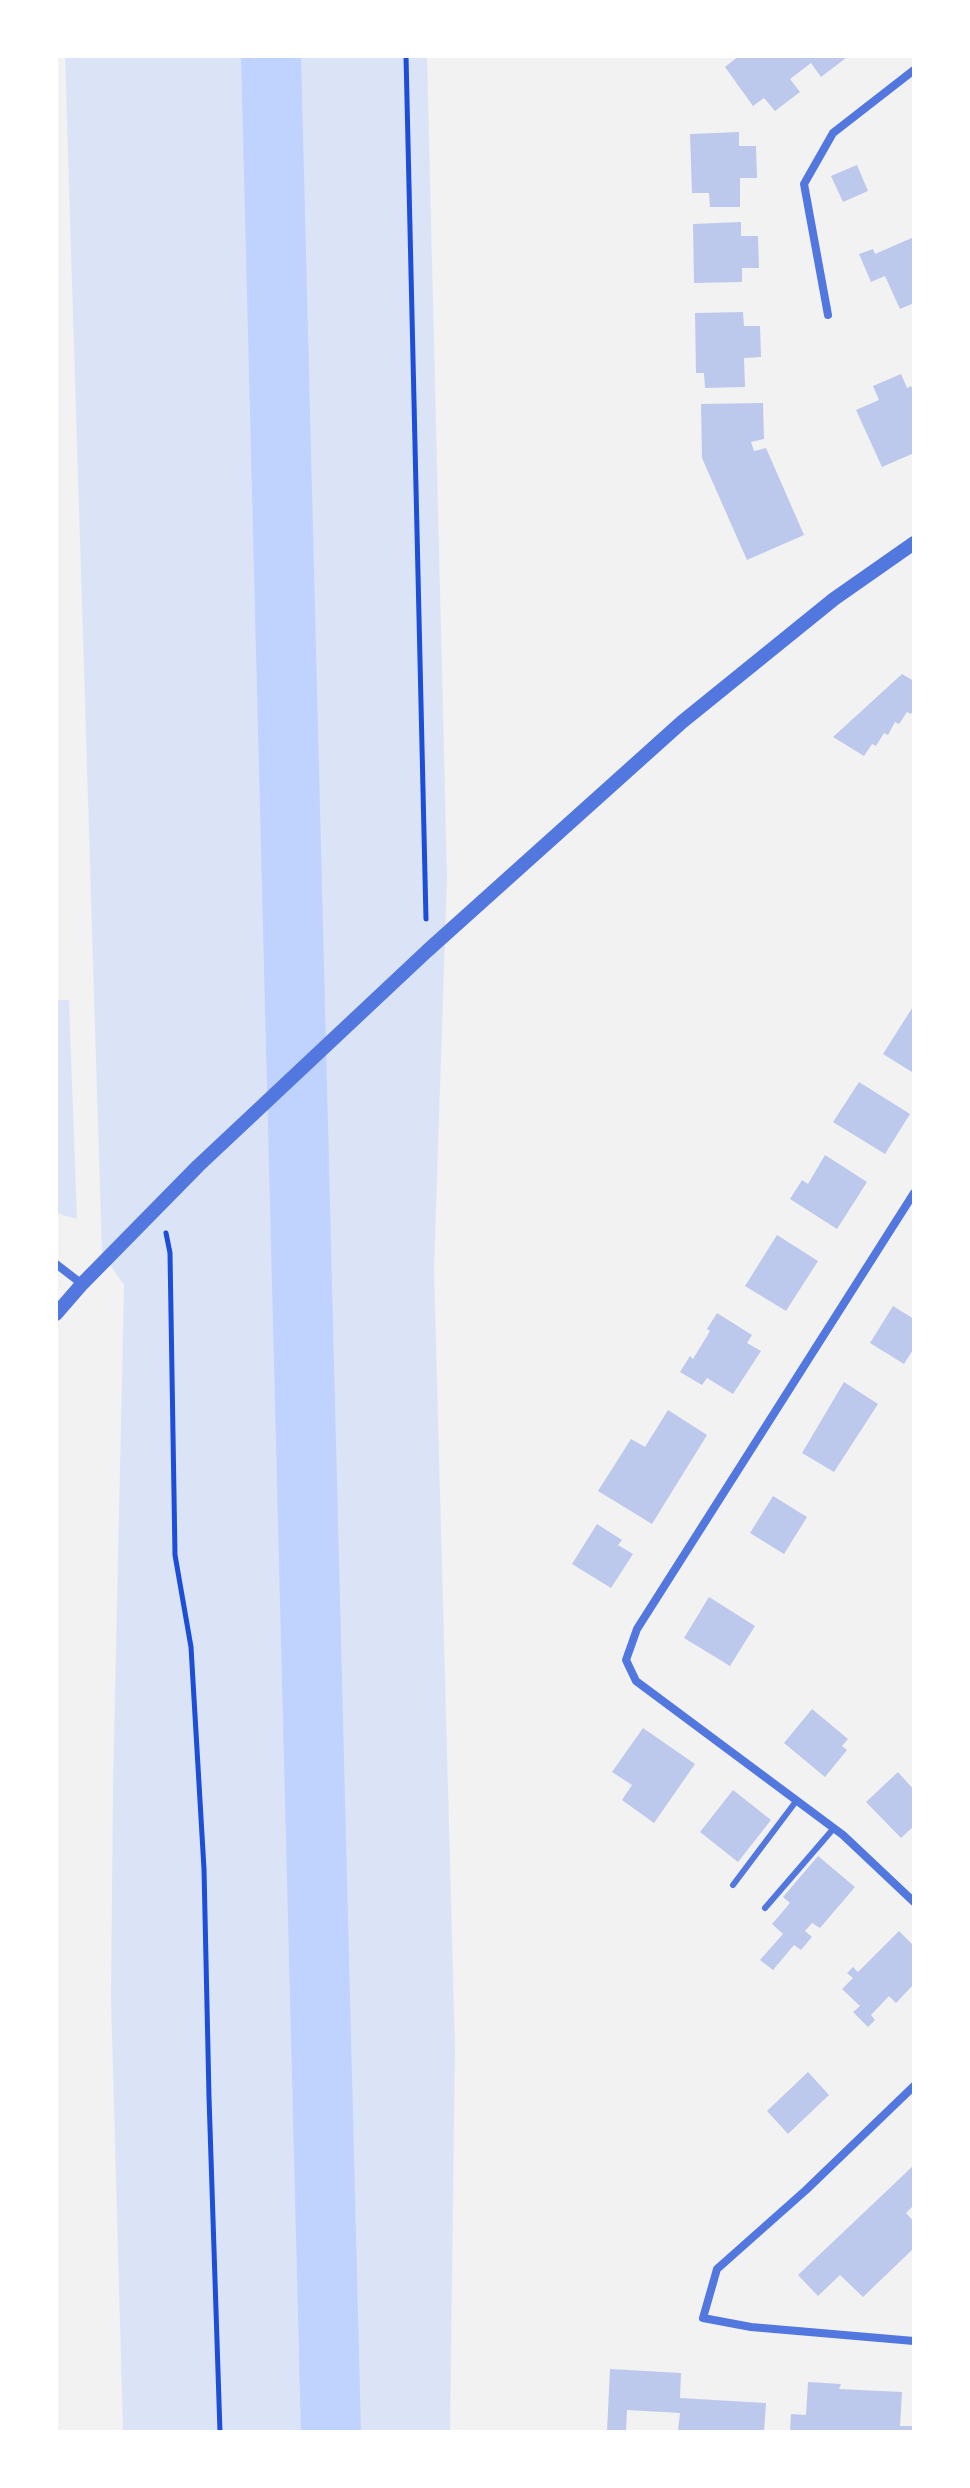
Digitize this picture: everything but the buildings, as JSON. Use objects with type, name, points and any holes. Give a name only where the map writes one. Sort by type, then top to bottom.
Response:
[{"type":"street","points":[[828,315],[804,184],[833,133],[914,70]]},
{"type":"street","points":[[56,1314],[198,1166],[427,951],[682,722],[834,599],[914,543]]},
{"type":"street","points":[[914,1193],[637,1629],[626,1660],[636,1681],[834,1828],[914,1902]]},
{"type":"street","points":[[56,1264],[82,1284]]},
{"type":"street","points":[[914,2086],[806,2190],[717,2269],[703,2318],[751,2327],[914,2341]]},
{"type":"lane","points":[[733,1885],[797,1800]]},
{"type":"lane","points":[[765,1908],[834,1828]]},
{"type":"path","points":[[406,56],[427,951]]},
{"type":"path","points":[[160,1204],[170,1253],[175,1555],[191,1647],[204,1869],[220,2432]]},
{"type":"shaded area","points":[[65,56],[427,56],[447,877],[434,1269],[455,2048],[450,2432],[123,2432],[111,1999],[124,1285],[102,1253]]},
{"type":"shaded area","points":[[56,1000],[69,1000],[77,1219],[56,1213]]},
{"type":"waterway","points":[[271,56],[331,2432]]}]
